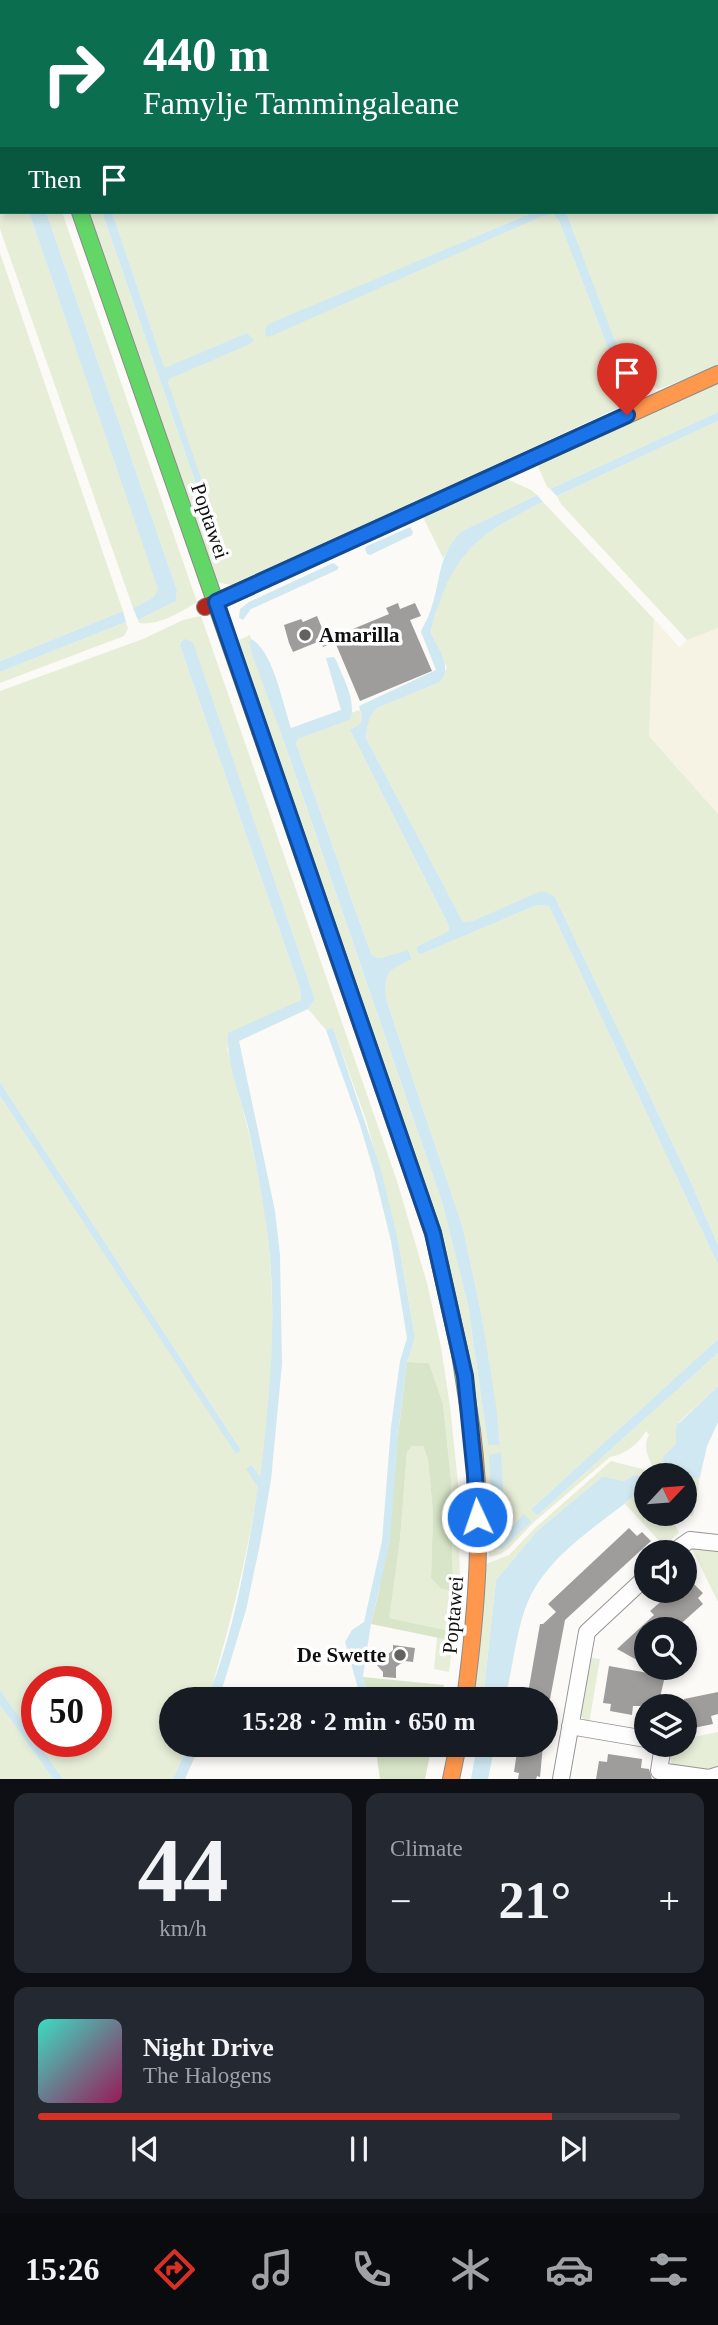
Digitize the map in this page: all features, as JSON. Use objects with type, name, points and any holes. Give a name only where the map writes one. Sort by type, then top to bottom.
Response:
[{"type":"main road","name":"Poptawei","points":[[81,214],[209,605],[416,1179],[446,1281],[465,1376],[479,1549],[479,1577],[466,1687]]},
{"type":"main road","points":[[209,605],[718,374]]},
{"type":"main road","points":[[451,1779],[456,1757]]},
{"type":"street","points":[[697,1541],[718,1543]]},
{"type":"street","points":[[561,1779],[587,1632],[634,1588]]},
{"type":"street","points":[[570,1726],[634,1737]]},
{"type":"street","points":[[661,1757],[659,1771],[709,1778],[718,1775]]},
{"type":"shaded area","points":[[654,619],[679,647],[687,640],[718,628],[718,814],[649,736]]},
{"type":"green space","points":[[0,214],[30,214],[159,589],[154,597],[133,608],[0,229]]},
{"type":"green space","points":[[47,214],[63,214],[197,602],[162,620],[139,623],[138,620],[176,601],[177,590]]},
{"type":"green space","points":[[88,214],[103,214],[223,558],[168,382],[167,367],[164,366],[113,214],[529,214],[266,326],[540,217],[554,214],[623,387],[632,388],[567,214],[718,214],[718,366],[662,388],[657,389],[652,383],[647,386],[650,393],[235,586],[216,582]]},
{"type":"green space","points":[[0,253],[123,611],[0,661]]},
{"type":"green space","points":[[718,382],[718,412],[550,489],[547,487],[537,464]]},
{"type":"green space","points":[[718,421],[718,628],[687,640],[561,504],[557,496]]},
{"type":"green space","points":[[505,478],[537,495],[462,531],[443,558],[423,517]]},
{"type":"green space","points":[[543,502],[654,619],[649,736],[718,814],[718,1245],[689,1178],[555,897],[463,922],[366,738],[372,712],[438,683],[447,668],[431,633],[443,590],[456,565],[489,533]]},
{"type":"green space","points":[[201,616],[397,1181],[427,1283],[441,1347],[458,1483],[460,1585],[449,1672],[434,1669],[437,1637],[449,1640],[450,1631],[388,1618],[400,1540],[407,1452],[412,1446],[423,1446],[428,1460],[433,1513],[431,1578],[441,1589],[453,1591],[451,1479],[443,1404],[429,1363],[407,1362],[415,1338],[398,1240],[367,1123],[333,1027],[326,1030],[308,1009],[315,999],[193,643],[181,640],[180,646],[300,989],[301,1000],[227,1048],[262,1193],[271,1274],[272,1334],[263,1455],[242,1574],[212,1687],[159,1687],[159,1757],[183,1757],[173,1779],[63,1779],[47,1757],[112,1757],[112,1666],[21,1666],[21,1720],[0,1690],[0,1096],[236,1453],[241,1450],[0,1082],[0,691],[143,639],[183,620]]},
{"type":"green space","points":[[126,622],[128,629],[124,636],[0,683],[0,672]]},
{"type":"green space","points":[[250,635],[249,641],[442,1202],[468,1305],[488,1445],[500,1441],[481,1312],[463,1228],[386,999],[385,982],[389,973],[412,958],[408,951],[381,958],[371,954],[296,743],[298,739],[350,720],[351,713],[359,710],[362,715],[361,723],[351,732],[449,926],[450,931],[416,947],[419,955],[537,905],[549,906],[718,1265],[718,1339],[531,1509],[537,1516],[718,1353],[718,1386],[679,1422],[676,1444],[664,1455],[664,1463],[651,1463],[646,1450],[649,1435],[646,1431],[631,1448],[610,1457],[534,1522],[510,1547],[501,1554],[489,1557],[474,1392],[239,640]],"holes":[[[500,1452],[505,1526],[509,1528],[494,1542]]]},
{"type":"green space","points":[[407,1362],[429,1363],[443,1404],[451,1479],[453,1591],[441,1589],[431,1578],[433,1513],[428,1460],[423,1446],[412,1446],[407,1452],[400,1540],[389,1618],[450,1631],[449,1640],[371,1624],[379,1591]]},
{"type":"green space","points":[[611,1461],[634,1467],[634,1475],[624,1481],[603,1476],[537,1531],[496,1580],[484,1687],[472,1687],[486,1564],[509,1555],[535,1528]]},
{"type":"green space","points":[[634,1496],[634,1514],[625,1504]]},
{"type":"green space","points":[[645,1526],[676,1526],[679,1533],[671,1540],[658,1540]]},
{"type":"green space","points":[[697,1547],[718,1549],[718,1602],[697,1559]]},
{"type":"green space","points":[[588,1657],[600,1659],[589,1724],[580,1715]]},
{"type":"green space","points":[[363,1677],[444,1685],[444,1687],[366,1687]]},
{"type":"green space","points":[[0,1705],[21,1734],[21,1757],[37,1757],[53,1779],[0,1779]]},
{"type":"green space","points":[[718,1732],[718,1768],[714,1771],[673,1766],[670,1757],[697,1757],[697,1736]]},
{"type":"green space","points":[[377,1757],[430,1757],[425,1779],[380,1779]]},
{"type":"water","points":[[30,214],[47,214],[177,590],[176,601],[138,620],[133,608],[154,597],[158,589]]},
{"type":"water","points":[[103,214],[113,214],[164,366],[247,333],[254,340],[169,379],[168,382],[227,554],[225,558],[220,554]]},
{"type":"water","points":[[529,214],[554,214],[540,217],[269,337],[265,335],[266,326]]},
{"type":"water","points":[[554,214],[567,214],[632,386],[628,390],[623,387]]},
{"type":"water","points":[[718,412],[718,421],[557,496],[550,489]]},
{"type":"water","points":[[537,495],[543,502],[508,520],[480,540],[457,565],[448,582],[431,633],[444,659],[443,678],[438,683],[377,708],[370,718],[366,738],[463,922],[473,921],[539,892],[555,897],[689,1178],[718,1245],[718,1265],[549,906],[537,905],[419,955],[416,947],[449,931],[449,926],[350,730],[361,723],[359,706],[436,670],[421,632],[434,600],[444,560],[454,541],[462,531]]},
{"type":"water","points":[[410,527],[412,535],[367,554],[367,546]]},
{"type":"water","points":[[333,563],[339,567],[337,570],[251,609],[243,620],[239,618],[240,609],[249,602]]},
{"type":"water","points":[[123,611],[126,622],[0,672],[0,661]]},
{"type":"water","points":[[185,639],[193,642],[315,999],[308,1009],[239,1041],[275,1211],[280,1255],[282,1364],[271,1480],[260,1544],[246,1610],[223,1687],[211,1687],[232,1622],[249,1541],[258,1487],[246,1469],[251,1465],[260,1477],[272,1344],[269,1244],[257,1169],[232,1068],[228,1033],[301,1000],[300,989],[180,646]]},
{"type":"water","points":[[251,639],[259,645],[271,666],[291,728],[341,710],[326,658],[334,657],[348,690],[352,705],[350,720],[298,739],[296,743],[371,954],[381,958],[408,950],[412,959],[389,973],[386,999],[463,1228],[481,1312],[500,1445],[488,1445],[468,1305],[442,1202],[251,651]]},
{"type":"water","points":[[333,1027],[381,1170],[398,1240],[415,1338],[407,1362],[390,1542],[371,1624],[363,1676],[366,1687],[358,1687],[345,1642],[352,1630],[364,1622],[382,1541],[391,1427],[400,1361],[407,1338],[391,1241],[374,1172],[326,1030]]},
{"type":"water","points":[[0,1082],[241,1450],[236,1454],[0,1096]]},
{"type":"water","points":[[718,1339],[718,1353],[537,1516],[531,1509]]},
{"type":"water","points":[[718,1386],[718,1422],[707,1446],[700,1477],[697,1478],[697,1463],[664,1463],[664,1455],[676,1444],[676,1426]]},
{"type":"water","points":[[501,1452],[505,1526],[510,1528],[524,1514],[531,1522],[502,1549],[494,1542],[489,1455]]},
{"type":"water","points":[[634,1475],[634,1496],[565,1551],[539,1582],[529,1599],[521,1622],[507,1687],[484,1687],[496,1580],[537,1531],[603,1476],[624,1481]]},
{"type":"water","points":[[0,1690],[21,1720],[21,1734],[0,1705]]},
{"type":"water","points":[[37,1757],[47,1757],[63,1779],[53,1779]]},
{"type":"water","points":[[183,1757],[195,1757],[185,1779],[173,1779]]},
{"type":"water","points":[[475,1757],[493,1757],[488,1779],[471,1779]]},
{"type":"building","points":[[398,603],[400,609],[415,603],[421,616],[410,620],[432,671],[360,701],[335,642],[323,647],[320,641],[293,652],[289,643],[284,625],[301,619],[303,622],[317,616],[324,633],[333,629],[336,636],[389,614],[386,608]]},
{"type":"building","points":[[629,1528],[637,1536],[642,1532],[650,1540],[634,1540],[634,1557],[565,1620],[552,1687],[529,1687],[540,1624],[556,1612],[548,1604]]},
{"type":"building","points":[[697,1587],[703,1593],[698,1598],[703,1604],[688,1617],[652,1617],[654,1615],[650,1611],[659,1603],[697,1603]]},
{"type":"building","points":[[634,1633],[634,1658],[617,1649]]},
{"type":"building","points":[[393,1645],[415,1648],[413,1662],[404,1661],[396,1667],[396,1678],[383,1677],[383,1672],[376,1664],[393,1650]]},
{"type":"building","points":[[609,1666],[634,1670],[634,1680],[664,1680],[661,1694],[634,1694],[632,1715],[610,1711],[611,1704],[603,1703]]},
{"type":"building","points":[[718,1692],[718,1714],[711,1716],[713,1724],[697,1727],[697,1696]]},
{"type":"building","points":[[608,1754],[642,1759],[641,1768],[649,1769],[652,1779],[596,1779],[599,1761],[607,1762]]},
{"type":"building","points":[[516,1757],[542,1757],[540,1777],[518,1779],[519,1773],[514,1772]]},
{"type":"traffic: fast","points":[[81,214],[260,731]]},
{"type":"traffic: fast","points":[[383,1088],[433,1233],[460,1354],[472,1431]]},
{"type":"traffic: slow","points":[[579,437],[718,374]]},
{"type":"traffic: slow","points":[[260,731],[383,1088]]},
{"type":"traffic: slow","points":[[466,1687],[473,1632],[478,1532],[472,1431]]},
{"type":"traffic: slow","points":[[451,1779],[456,1757]]},
{"type":"traffic: jam","points":[[205,607],[579,437]]},
{"type":"place","name":"Amarilla","points":[[305,635]]},
{"type":"place","name":"De Swette","points":[[400,1655]]},
{"type":"route","points":[[477,1517],[465,1376],[446,1281],[433,1233],[216,602],[627,415]]}]
